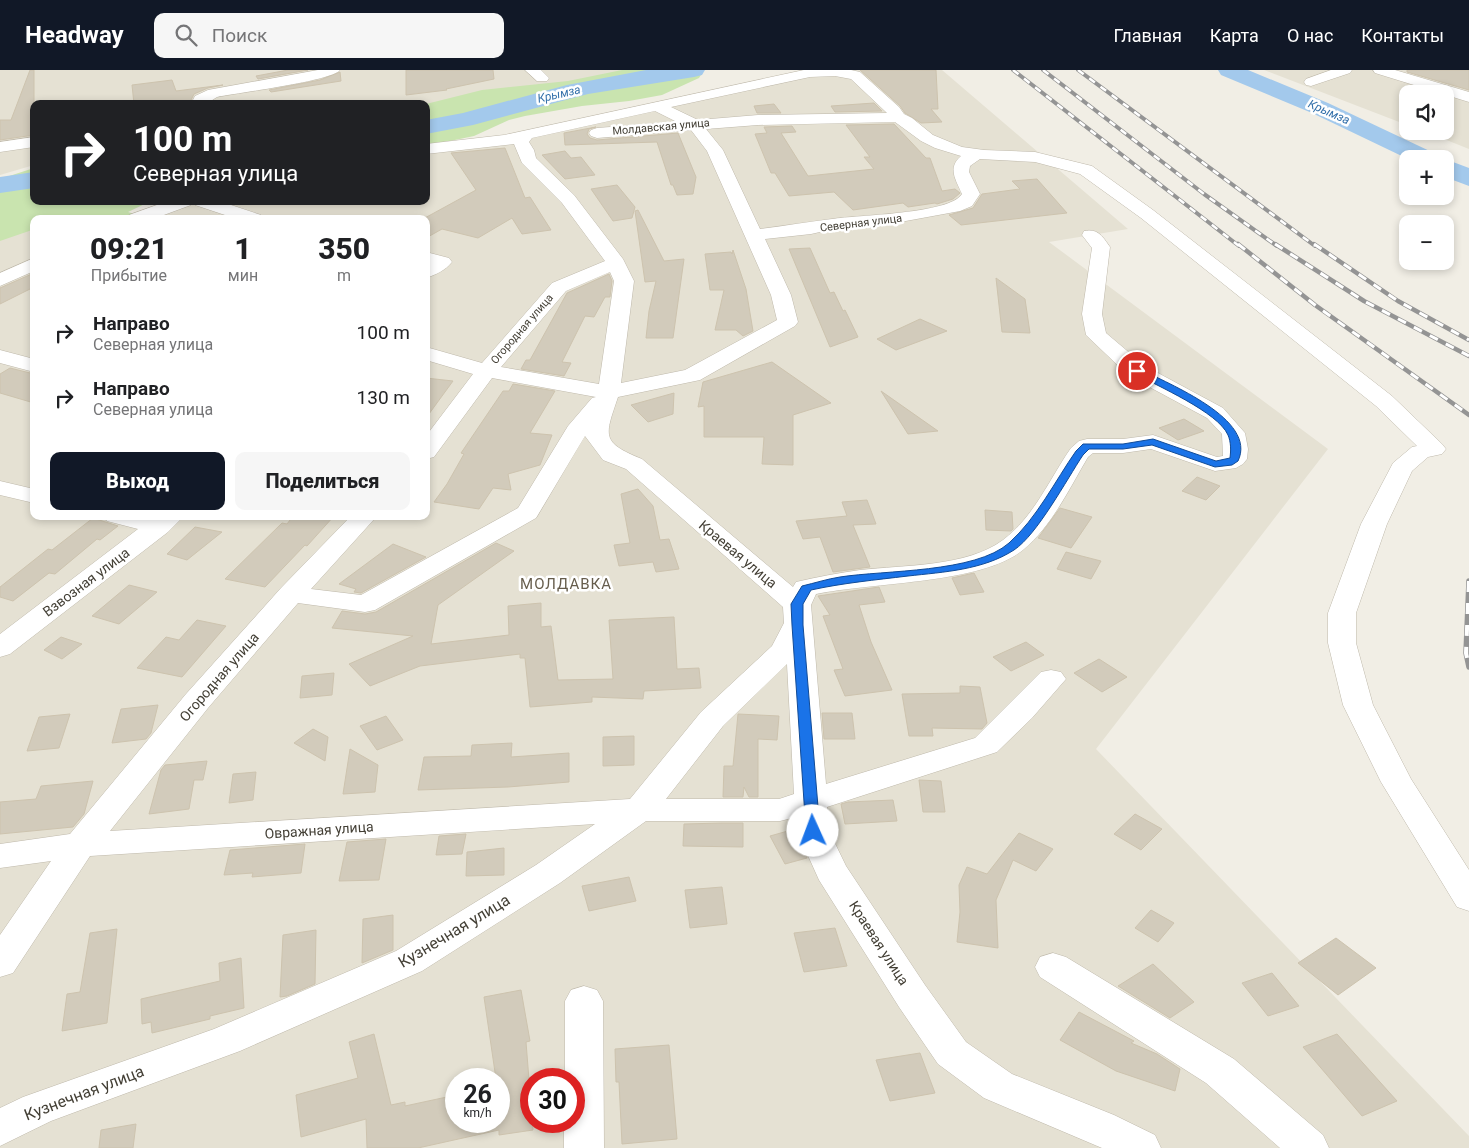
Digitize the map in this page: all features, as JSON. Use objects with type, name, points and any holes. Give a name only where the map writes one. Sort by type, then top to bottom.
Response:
[{"type":"street","points":[[200,100],[213,93],[317,75],[334,70]]},
{"type":"street","points":[[1311,82],[1345,70]]},
{"type":"street","points":[[1380,70],[1469,98]]},
{"type":"street","points":[[512,139],[810,73],[835,72],[855,76],[862,80],[894,110],[897,117],[906,121],[927,138],[941,145],[958,151],[979,154],[1034,157],[1086,170],[1147,214],[1384,401],[1434,449],[1420,452],[1402,468],[1374,524],[1342,613],[1342,643],[1358,705],[1397,782],[1469,898]]},
{"type":"street","points":[[430,354],[486,371],[609,392],[692,376],[788,322],[781,295],[752,235],[715,150],[694,124],[657,106]]},
{"type":"street","name":"Молдавская улица","points":[[430,149],[512,139],[680,127],[694,124],[820,117],[897,117]]},
{"type":"street","points":[[512,139],[526,150],[528,159],[546,180],[568,199],[616,263]]},
{"type":"street","points":[[0,147],[30,143]]},
{"type":"street","name":"Северная улица","points":[[752,235],[811,229],[840,223],[889,220],[954,207],[966,202],[971,194],[961,172],[962,164],[969,158],[979,154]]},
{"type":"street","points":[[147,215],[174,205]]},
{"type":"street","points":[[213,205],[242,215]]},
{"type":"street","points":[[797,615],[806,588],[840,581],[956,567],[987,559],[1011,547],[1029,528],[1079,453],[1087,446],[1123,446],[1153,442],[1215,464],[1228,463],[1235,459],[1236,449],[1232,433],[1215,413],[1137,371],[1096,335],[1092,314],[1101,247],[1091,235]]},
{"type":"street","points":[[430,259],[442,262],[430,270]]},
{"type":"street","name":"Огородная улица","points":[[430,447],[486,371],[559,287],[616,263]]},
{"type":"street","name":"Краевая улица","points":[[616,263],[624,281],[609,392],[596,428],[597,437],[611,455],[634,464],[797,615],[813,831],[831,871],[912,996],[952,1053],[998,1086],[1100,1127],[1141,1148]]},
{"type":"street","points":[[0,280],[30,266]]},
{"type":"street","points":[[0,356],[30,365]]},
{"type":"street","points":[[291,594],[365,604],[527,513],[580,426],[609,392]]},
{"type":"street","points":[[0,488],[30,495]]},
{"type":"street","name":"Огородная улица","points":[[0,963],[80,845],[197,701],[291,594],[361,520]]},
{"type":"street","name":"Взвозная улица","points":[[0,648],[165,521]]},
{"type":"street","name":"Кузнечная улица","points":[[0,1128],[38,1109],[227,1040],[409,960],[548,874],[639,810],[712,719],[784,652],[797,615]]},
{"type":"street","name":"Овражная улица","points":[[0,856],[80,845],[639,810],[780,810],[986,745],[1050,679]]},
{"type":"street","points":[[1053,967],[1220,1072],[1309,1148]]},
{"type":"street","points":[[584,1001],[584,1148]]},
{"type":"shaded area","points":[[0,70],[653,70],[430,103],[430,100],[30,100],[30,166],[0,175]]},
{"type":"shaded area","points":[[817,70],[942,70],[1128,229],[1049,242],[1328,449],[1096,749],[1469,1136],[1469,1148],[0,1148],[0,221],[41,209],[66,215],[30,215],[30,520],[430,520],[430,215],[128,215],[157,205],[430,205],[430,150],[508,138]]},
{"type":"shaded area","points":[[1264,70],[1469,70],[1469,149],[1446,140],[1454,140],[1454,85],[1399,85],[1399,122]]},
{"type":"green space","points":[[622,70],[704,70],[699,78],[662,95],[525,116],[509,120],[474,136],[430,145],[430,103],[482,90],[568,81]]},
{"type":"green space","points":[[30,169],[30,205],[143,205],[128,212],[138,215],[30,215],[30,231],[0,241],[0,179]]},
{"type":"building","points":[[30,70],[34,70],[34,100],[30,100],[30,136],[0,140],[0,120],[11,120]]},
{"type":"building","points":[[288,70],[308,70],[258,79],[256,76]]},
{"type":"building","points":[[406,70],[493,70],[494,79],[447,90],[406,95]]},
{"type":"building","points":[[860,70],[936,70],[938,109],[931,109],[942,122],[921,123],[905,113],[900,106]]},
{"type":"building","points":[[1407,70],[1469,70],[1469,90],[1454,85],[1407,72]]},
{"type":"building","points":[[340,72],[341,81],[271,92],[269,90],[320,80]]},
{"type":"building","points":[[172,80],[176,91],[223,85],[208,88],[194,94],[191,100],[134,100],[132,85]]},
{"type":"building","points":[[874,103],[882,111],[835,112],[831,106]]},
{"type":"building","points":[[774,104],[781,113],[757,113],[754,106]]},
{"type":"building","points":[[894,124],[926,158],[930,158],[942,191],[955,189],[960,193],[953,199],[937,204],[908,207],[903,203],[853,210],[834,192],[789,196],[775,173],[771,173],[755,134],[767,133],[764,127],[792,126],[796,132],[781,133],[808,176],[874,169],[864,157],[870,157],[846,125]]},
{"type":"building","points":[[596,127],[589,129],[587,134],[590,138],[597,140],[678,133],[696,177],[693,194],[677,195],[673,185],[671,185],[657,142],[565,145],[564,133]]},
{"type":"building","points":[[505,148],[525,198],[530,197],[551,230],[522,234],[512,218],[478,238],[442,229],[430,236],[430,215],[476,190],[451,153]]},
{"type":"building","points":[[565,151],[571,158],[581,157],[595,175],[565,179],[542,155]]},
{"type":"building","points":[[1037,179],[1067,213],[961,225],[949,215],[973,208],[982,194],[1020,189],[1012,181]]},
{"type":"building","points":[[617,185],[635,207],[632,218],[613,221],[591,189]]},
{"type":"building","points":[[638,210],[664,261],[684,259],[673,338],[646,338],[649,311],[656,281],[645,282],[635,211]]},
{"type":"building","points":[[810,248],[830,293],[834,292],[858,337],[830,347],[789,249]]},
{"type":"building","points":[[733,250],[746,289],[753,331],[743,336],[736,330],[715,330],[724,290],[710,290],[705,254],[731,252],[732,254]]},
{"type":"building","points":[[609,274],[612,281],[610,297],[605,297],[594,317],[585,316],[562,362],[571,363],[564,376],[521,369],[526,360],[530,360],[567,293]]},
{"type":"building","points":[[30,275],[30,289],[0,304],[0,288]]},
{"type":"building","points":[[996,278],[1025,299],[1030,333],[1002,332]]},
{"type":"building","points":[[920,319],[947,331],[896,350],[877,339]]},
{"type":"building","points":[[772,362],[831,403],[793,415],[793,465],[762,464],[764,437],[704,437],[704,406],[698,407],[703,382]]},
{"type":"building","points":[[10,368],[30,373],[30,402],[0,393],[0,374]]},
{"type":"building","points":[[430,378],[453,381],[430,413]]},
{"type":"building","points":[[513,384],[555,391],[530,433],[552,435],[540,465],[508,474],[511,490],[493,488],[479,509],[434,502],[464,454],[461,453],[503,391],[509,391]]},
{"type":"building","points":[[881,391],[938,431],[908,434]]},
{"type":"building","points":[[674,393],[673,414],[648,422],[631,405]]},
{"type":"building","points":[[1184,419],[1204,431],[1178,440],[1159,428]]},
{"type":"building","points":[[1197,477],[1220,486],[1206,500],[1182,491]]},
{"type":"building","points":[[638,489],[653,506],[660,540],[669,539],[679,569],[656,572],[653,562],[619,566],[614,545],[630,543],[621,494]]},
{"type":"building","points":[[867,500],[876,524],[853,525],[870,567],[833,572],[820,537],[803,539],[796,521],[847,516],[842,502]]},
{"type":"building","points":[[1060,508],[1092,517],[1071,548],[1038,538]]},
{"type":"building","points":[[985,510],[1012,512],[1013,529],[1011,531],[986,530]]},
{"type":"building","points":[[90,520],[99,520],[118,526],[100,540],[97,539],[55,574],[49,573],[13,601],[0,597],[0,587],[48,549],[52,550]]},
{"type":"building","points":[[290,520],[330,520],[265,587],[225,579],[282,523],[287,524]]},
{"type":"building","points":[[195,527],[222,532],[187,560],[167,554]]},
{"type":"building","points":[[496,543],[514,551],[438,605],[431,644],[509,635],[508,606],[541,603],[541,627],[551,626],[558,680],[613,679],[609,620],[674,617],[677,669],[699,668],[701,688],[644,691],[643,699],[592,697],[592,702],[530,707],[525,658],[520,658],[520,654],[420,666],[370,686],[349,664],[413,636],[332,628],[342,611],[365,614],[376,612]]},
{"type":"building","points":[[393,544],[426,557],[361,593],[354,592],[356,589],[339,584]]},
{"type":"building","points":[[1066,552],[1101,561],[1091,579],[1057,569]]},
{"type":"building","points":[[974,573],[984,592],[960,595],[952,578]]},
{"type":"building","points":[[129,585],[157,592],[119,624],[92,616]]},
{"type":"building","points":[[879,587],[885,602],[859,605],[871,642],[892,690],[845,696],[834,670],[843,669],[823,616],[830,615],[818,596]]},
{"type":"building","points":[[197,620],[226,626],[182,677],[137,668],[166,637],[179,640]]},
{"type":"building","points":[[61,637],[82,644],[62,659],[44,650]]},
{"type":"building","points":[[1026,642],[1044,655],[1011,671],[993,657]]},
{"type":"building","points":[[1099,659],[1127,677],[1102,692],[1074,673]]},
{"type":"building","points":[[334,673],[332,695],[300,698],[302,676]]},
{"type":"building","points":[[960,686],[980,687],[987,723],[982,729],[932,728],[933,736],[909,736],[902,694],[960,693]]},
{"type":"building","points":[[158,705],[151,733],[146,739],[112,743],[121,709]]},
{"type":"building","points":[[822,713],[852,713],[855,739],[824,739]]},
{"type":"building","points":[[70,714],[59,748],[27,751],[39,717]]},
{"type":"building","points":[[738,714],[779,716],[777,740],[758,739],[758,797],[749,797],[744,787],[743,797],[723,797],[724,766],[733,766]]},
{"type":"building","points":[[386,716],[403,740],[377,750],[360,726]]},
{"type":"building","points":[[313,729],[328,737],[325,761],[294,743]]},
{"type":"building","points":[[634,736],[634,765],[603,766],[603,737]]},
{"type":"building","points":[[512,743],[511,757],[569,753],[569,782],[508,787],[418,790],[424,757],[471,756],[472,745]]},
{"type":"building","points":[[350,749],[378,765],[375,792],[343,794]]},
{"type":"building","points":[[207,761],[203,780],[194,780],[189,809],[149,814],[161,770],[165,765]]},
{"type":"building","points":[[256,772],[253,800],[229,803],[233,774]]},
{"type":"building","points":[[919,780],[941,781],[945,812],[923,812]]},
{"type":"building","points":[[93,781],[84,814],[73,827],[0,834],[0,802],[36,799],[41,786]]},
{"type":"building","points":[[893,800],[897,821],[845,824],[841,804]]},
{"type":"building","points":[[1135,814],[1162,829],[1141,850],[1114,834]]},
{"type":"building","points":[[743,823],[743,847],[683,846],[684,824]]},
{"type":"building","points":[[795,829],[807,858],[785,864],[770,836]]},
{"type":"building","points":[[1019,833],[1053,849],[1036,871],[1013,860],[996,900],[998,948],[957,942],[960,912],[959,885],[967,867],[987,874]]},
{"type":"building","points":[[466,834],[462,854],[436,855],[439,836]]},
{"type":"building","points":[[386,839],[379,880],[339,881],[347,842]]},
{"type":"building","points":[[305,844],[301,873],[252,877],[253,873],[224,875],[230,850]]},
{"type":"building","points":[[504,848],[504,875],[466,876],[467,852]]},
{"type":"building","points":[[629,877],[636,901],[589,911],[582,886]]},
{"type":"building","points":[[722,887],[727,924],[690,928],[685,890]]},
{"type":"building","points":[[1151,910],[1174,923],[1158,942],[1135,928]]},
{"type":"building","points":[[393,915],[393,950],[362,963],[363,919]]},
{"type":"building","points":[[835,928],[847,966],[804,972],[794,933]]},
{"type":"building","points":[[117,929],[107,1023],[62,1031],[67,994],[80,992],[90,933]]},
{"type":"building","points":[[316,930],[315,984],[280,997],[283,935]]},
{"type":"building","points":[[1336,938],[1376,968],[1338,995],[1298,963]]},
{"type":"building","points":[[241,958],[244,1008],[210,1016],[210,1019],[152,1033],[151,1022],[142,1024],[141,999],[220,981],[219,963]]},
{"type":"building","points":[[1153,964],[1194,1002],[1170,1018],[1118,986]]},
{"type":"building","points":[[1272,973],[1299,1006],[1268,1016],[1242,983]]},
{"type":"building","points":[[521,990],[530,1041],[526,1042],[528,1068],[520,1068],[520,1132],[499,1135],[499,1133],[510,1133],[510,1068],[494,1068],[484,997]]},
{"type":"building","points":[[1079,1012],[1134,1041],[1131,1043],[1157,1054],[1180,1069],[1175,1091],[1116,1071],[1060,1040]]},
{"type":"building","points":[[374,1034],[391,1105],[405,1102],[405,1106],[445,1097],[445,1133],[486,1133],[418,1148],[367,1148],[366,1119],[301,1137],[296,1095],[358,1078],[349,1042]]},
{"type":"building","points":[[1337,1034],[1397,1101],[1362,1116],[1303,1047]]},
{"type":"building","points":[[669,1045],[677,1139],[622,1144],[619,1082],[616,1082],[615,1049]]},
{"type":"building","points":[[920,1053],[935,1093],[890,1101],[876,1060]]},
{"type":"building","points":[[136,1124],[133,1148],[99,1148],[101,1130]]},
{"type":"waterway","name":"Крымза","points":[[430,126],[464,120],[588,87],[694,70]]},
{"type":"waterway","name":"Крымза","points":[[1229,70],[1320,108],[1408,150]]},
{"type":"waterway","name":"Крымза","points":[[1454,171],[1469,178]]},
{"type":"waterway","name":"Крымза","points":[[0,185],[30,181]]},
{"type":"railway","points":[[1013,70],[1239,246]]},
{"type":"railway","points":[[1043,70],[1204,194],[1277,246]]},
{"type":"railway","points":[[1078,70],[1315,246]]},
{"type":"railway","points":[[1238,244],[1315,305],[1469,415]]},
{"type":"railway","points":[[1275,244],[1364,301],[1469,356]]},
{"type":"railway","points":[[1314,244],[1398,301],[1469,340]]},
{"type":"railway","points":[[1469,581],[1466,653],[1469,667]]},
{"type":"district","name":"МОЛДАВКА","points":[[566,584]]},
{"type":"route","points":[[813,831],[797,604],[806,588],[840,581],[956,567],[987,559],[1011,547],[1024,535],[1079,453],[1087,446],[1123,446],[1153,442],[1215,464],[1228,463],[1235,459],[1236,449],[1232,433],[1215,413],[1193,403],[1137,371]]}]
